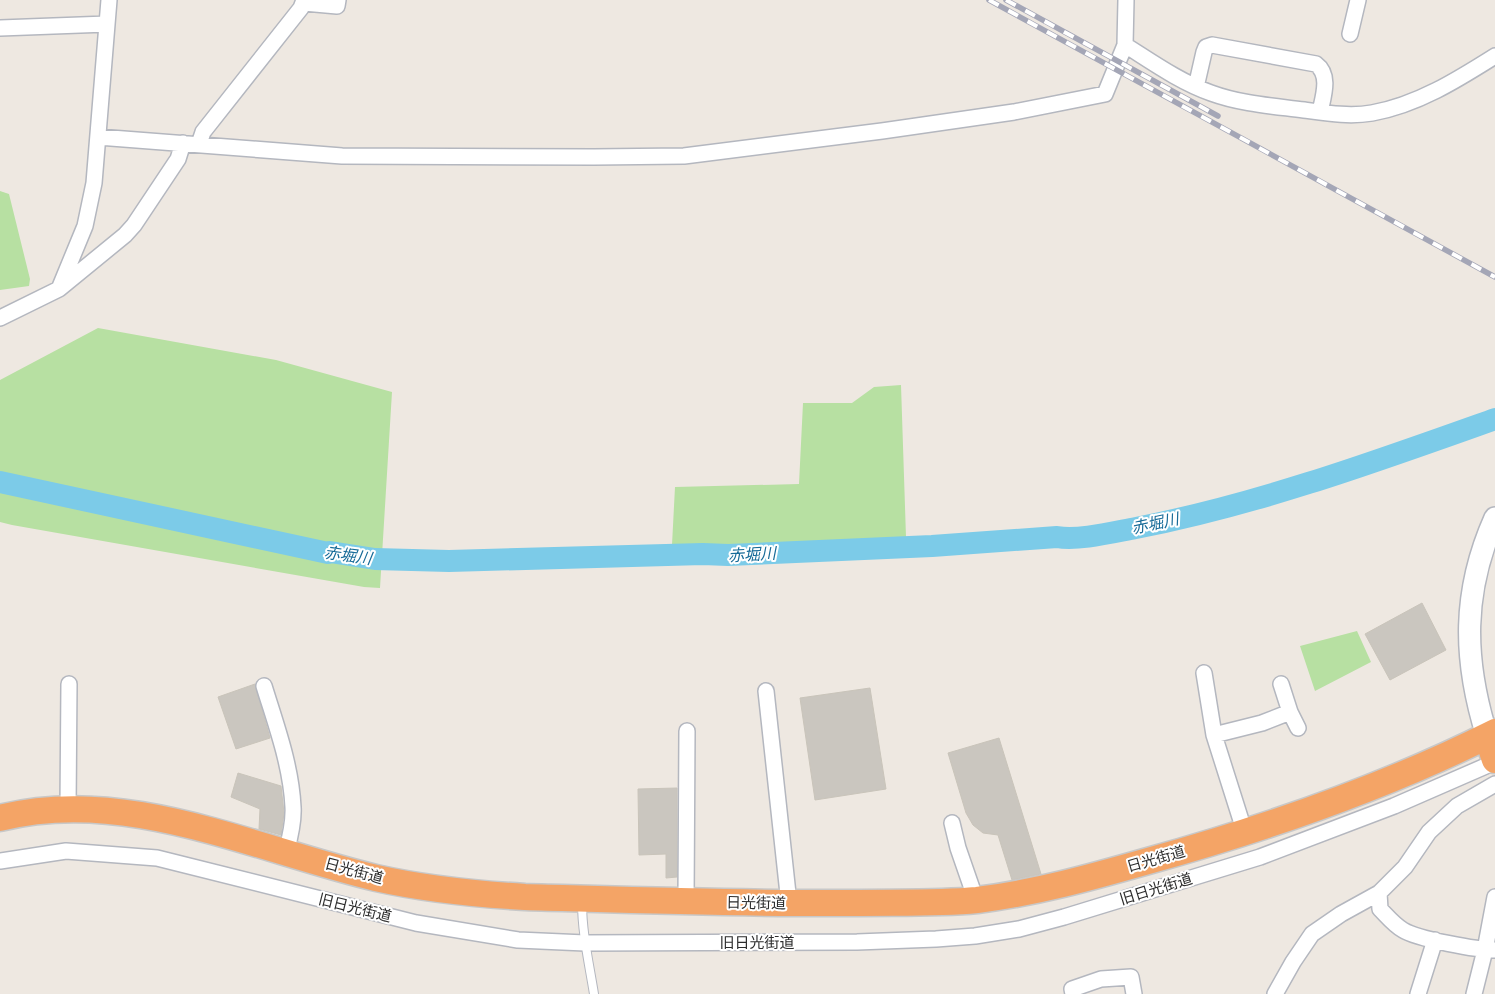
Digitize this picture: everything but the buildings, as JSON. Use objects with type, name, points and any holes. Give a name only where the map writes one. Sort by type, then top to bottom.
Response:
[{"type":"highway","name":"日光街道","points":[[0,818],[38,810],[68,808],[129,812],[168,820],[375,878],[444,890],[525,897],[789,904],[941,902],[976,900],[1013,894],[1101,874],[1245,833],[1360,793],[1402,775],[1493,748]]},
{"type":"street","points":[[59,289],[90,209],[109,0]]},
{"type":"street","points":[[199,144],[202,132],[304,1],[337,6],[338,0]]},
{"type":"street","points":[[98,137],[342,156],[594,157],[684,156],[882,131],[1014,112],[1105,94],[1125,45],[1126,0]]},
{"type":"street","points":[[1350,34],[1358,0]]},
{"type":"street","points":[[0,28],[107,24]]},
{"type":"street","points":[[1125,45],[1196,87],[1231,99],[1337,114],[1371,113],[1408,103],[1442,88],[1495,56]]},
{"type":"street","points":[[1196,87],[1206,47],[1212,46],[1316,64],[1322,68],[1325,77],[1320,112]]},
{"type":"street","points":[[0,318],[59,289],[114,246],[134,225],[178,159],[184,143]]},
{"type":"street","points":[[1493,748],[1478,706],[1472,679],[1469,626],[1476,571],[1495,518]]},
{"type":"street","points":[[1204,673],[1214,735],[1245,833]]},
{"type":"street","points":[[68,808],[69,684]]},
{"type":"street","points":[[1281,684],[1290,712],[1298,728]]},
{"type":"street","points":[[264,686],[280,735],[289,772],[294,808],[292,829],[286,852]]},
{"type":"street","points":[[766,691],[789,904]]},
{"type":"street","points":[[1214,735],[1262,723],[1290,712]]},
{"type":"street","points":[[686,901],[687,731]]},
{"type":"street","name":"旧日光街道","points":[[0,861],[66,851],[157,858],[416,923],[518,940],[584,944],[858,942],[936,939],[975,936],[1019,929],[1260,857],[1394,806],[1493,748]]},
{"type":"street","points":[[1275,994],[1312,934],[1341,914],[1379,893],[1404,867],[1429,832],[1457,806],[1495,784]]},
{"type":"street","points":[[952,823],[958,848],[976,900]]},
{"type":"street","points":[[1379,893],[1380,909],[1404,931],[1435,940],[1490,950]]},
{"type":"street","points":[[1474,994],[1490,950],[1495,897]]},
{"type":"street","points":[[1418,994],[1435,940]]},
{"type":"street","points":[[1073,994],[1072,990],[1101,979],[1131,977],[1134,994]]},
{"type":"lane","points":[[582,899],[584,944],[594,994]]},
{"type":"green space","points":[[0,191],[9,194],[30,279],[29,286],[0,290]]},
{"type":"green space","points":[[98,328],[276,360],[392,392],[380,588],[364,587],[0,522],[0,380]]},
{"type":"green space","points":[[901,385],[906,537],[826,543],[672,545],[675,487],[799,484],[803,403],[852,403],[874,387]]},
{"type":"green space","points":[[1357,631],[1371,662],[1315,691],[1300,646]]},
{"type":"waterway","name":"赤堀川","points":[[0,482],[328,553],[375,559],[449,561],[703,554],[728,555],[932,546],[1057,537],[1075,538],[1107,534],[1182,518],[1273,494],[1362,466],[1495,419]]},
{"type":"railway","points":[[989,0],[1495,277]]},
{"type":"railway","points":[[1006,0],[1218,116]]}]
